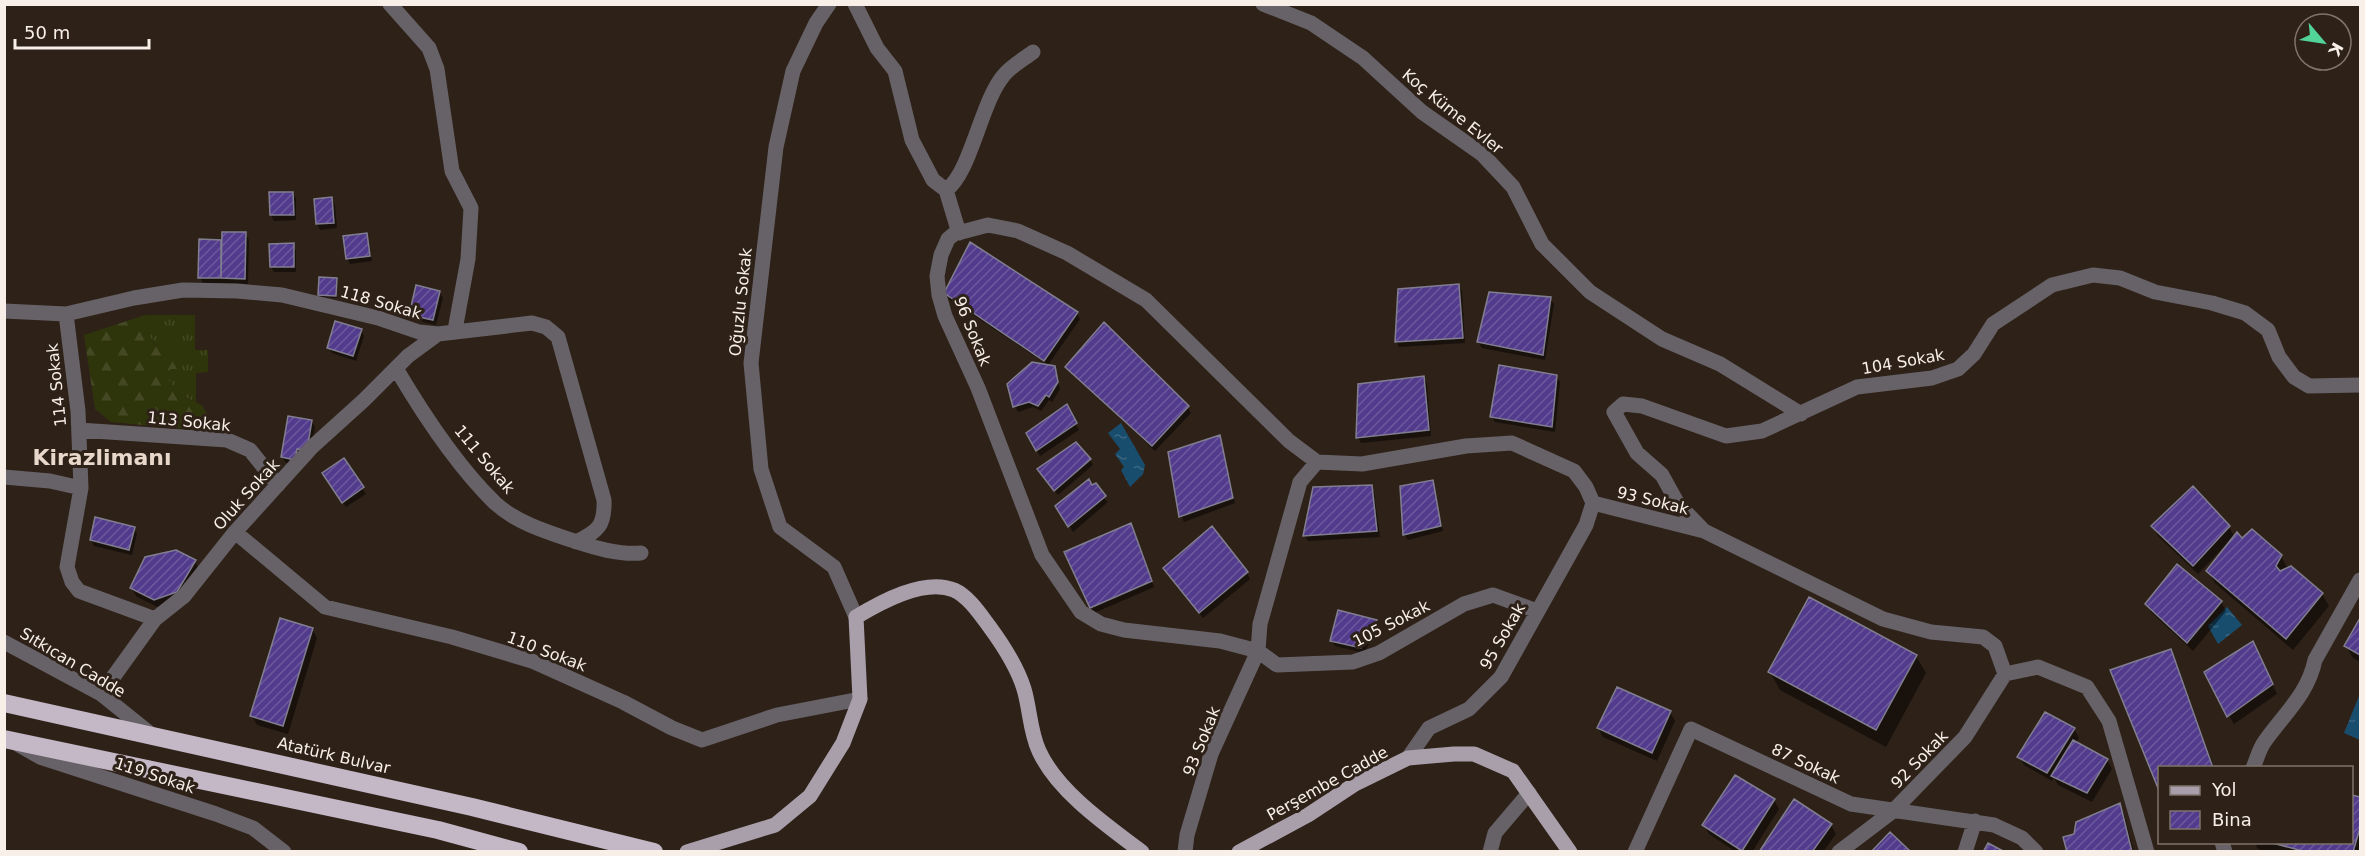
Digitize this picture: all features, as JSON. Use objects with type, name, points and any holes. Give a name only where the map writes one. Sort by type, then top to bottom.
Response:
[{"type":"highway","name":"Atatürk Bulvar","points":[[4,703],[472,807],[654,852]]},
{"type":"highway","points":[[8,740],[438,830],[519,852]]},
{"type":"main road","points":[[687,852],[775,825],[793,813],[810,796],[843,743],[860,699],[856,617],[889,597],[938,588],[954,590],[966,599],[994,632],[1018,671],[1038,750],[1056,780],[1142,852]]},
{"type":"main road","name":"Perşembe Cadde","points":[[1239,852],[1308,815],[1355,784],[1408,758],[1474,754],[1513,771],[1570,852]]},
{"type":"street","points":[[390,4],[429,48],[437,69],[452,171],[471,208],[468,259],[455,330]]},
{"type":"street","name":"Oğuzlu Sokak","points":[[829,4],[816,23],[793,71],[776,147],[751,363],[761,469],[780,527],[834,567],[856,617]]},
{"type":"street","points":[[855,4],[877,48],[895,71],[912,140],[933,180],[946,190],[959,233],[988,225],[1018,231],[1067,253],[1146,300],[1289,441],[1317,462]]},
{"type":"street","name":"Koç Küme Evler","points":[[1263,4],[1311,23],[1364,58],[1422,112],[1482,154],[1514,187],[1542,244],[1590,292],[1662,339],[1720,364],[1801,414]]},
{"type":"street","points":[[946,190],[959,176],[976,129],[1003,76],[1033,52]]},
{"type":"street","name":"96 Sokak","points":[[959,233],[948,239],[939,266],[939,295],[945,316],[978,388],[1042,555],[1062,588],[1081,612],[1101,624],[1124,630],[1220,641],[1258,651]]},
{"type":"street","name":"104 Sokak","points":[[1704,531],[1678,504],[1662,475],[1637,453],[1614,412],[1623,404],[1642,406],[1726,436],[1762,431],[1857,387],[1932,378],[1958,369],[1974,354],[1993,324],[2052,285],[2093,274],[2121,278],[2155,292],[2212,303],[2245,313],[2268,330],[2279,357],[2294,377],[2301,382],[2309,386],[2361,385]]},
{"type":"street","name":"118 Sokak","points":[[4,311],[66,314],[183,290],[237,291],[282,295],[378,318],[419,332],[438,334],[455,330],[532,323],[546,327],[558,337],[604,500],[604,515],[596,532],[576,542]]},
{"type":"street","name":"114 Sokak","points":[[66,314],[79,430],[81,488],[67,567],[72,582],[79,591],[155,619]]},
{"type":"street","name":"Oluk Sokak","points":[[101,694],[155,619],[184,596],[236,532],[312,447],[397,370],[408,356],[438,334]]},
{"type":"street","name":"111 Sokak","points":[[397,370],[439,432],[496,504],[519,520],[576,542],[627,554],[641,553]]},
{"type":"street","name":"113 Sokak","points":[[79,430],[227,440],[250,450],[278,484]]},
{"type":"street","name":"93 Sokak","points":[[1185,852],[1187,835],[1212,754],[1258,651],[1260,624],[1300,482],[1317,462],[1362,464],[1466,446],[1512,443],[1574,471],[1586,487],[1593,503],[1704,531],[1883,619],[1931,632],[1983,637],[1995,646],[2005,674]]},
{"type":"street","points":[[4,477],[50,481],[81,488]]},
{"type":"street","name":"95 Sokak","points":[[1408,758],[1429,728],[1469,710],[1502,677],[1586,525],[1593,503]]},
{"type":"street","name":"110 Sokak","points":[[236,532],[325,607],[452,637],[532,661],[702,740],[777,716],[860,699]]},
{"type":"street","points":[[2254,766],[2263,743],[2294,707],[2315,660],[2361,580]]},
{"type":"street","name":"105 Sokak","points":[[1258,651],[1277,665],[1353,662],[1379,653],[1464,604],[1493,596],[1537,611]]},
{"type":"street","name":"Sıtkıcan Cadde","points":[[4,642],[101,694],[152,735]]},
{"type":"street","points":[[2005,674],[2038,667],[2087,687],[2109,721],[2147,852]]},
{"type":"street","name":"92 Sokak","points":[[1839,852],[1893,811],[1965,738],[2005,674]]},
{"type":"street","name":"87 Sokak","points":[[1635,852],[1691,729],[1851,804],[1994,825],[2013,834],[2036,852]]},
{"type":"street","name":"119 Sokak","points":[[8,740],[40,757],[253,828],[284,852]]},
{"type":"street","points":[[1490,852],[1495,833],[1529,793]]},
{"type":"street","points":[[1965,852],[1975,821]]},
{"type":"green space","points":[[145,315],[195,315],[195,350],[208,350],[208,372],[196,373],[196,402],[180,395],[169,381],[170,368],[177,369],[149,336]]},
{"type":"green space","points":[[145,315],[149,336],[157,346],[179,348],[177,369],[170,369],[169,381],[180,395],[202,405],[218,432],[111,422],[95,409],[84,335]]},
{"type":"water","points":[[1121,423],[1145,465],[1143,474],[1130,487],[1121,470],[1124,467],[1115,454],[1120,449],[1108,433]]},
{"type":"water","points":[[2227,607],[2242,625],[2218,644],[2208,626]]},
{"type":"water","points":[[2360,697],[2360,740],[2344,733]]},
{"type":"building","points":[[269,192],[293,192],[294,215],[270,215]]},
{"type":"building","points":[[332,197],[334,223],[316,224],[314,199]]},
{"type":"building","points":[[222,232],[246,232],[245,279],[221,278]]},
{"type":"building","points":[[367,233],[370,256],[346,259],[343,236]]},
{"type":"building","points":[[199,239],[221,240],[221,278],[198,278]]},
{"type":"building","points":[[970,242],[1078,312],[1044,361],[944,293]]},
{"type":"building","points":[[294,243],[294,267],[270,267],[269,244]]},
{"type":"building","points":[[319,277],[337,278],[336,296],[318,295]]},
{"type":"building","points":[[1459,284],[1463,338],[1395,342],[1398,289]]},
{"type":"building","points":[[416,285],[440,291],[433,320],[409,315]]},
{"type":"building","points":[[1489,292],[1551,297],[1543,355],[1477,342]]},
{"type":"building","points":[[335,321],[362,329],[353,356],[327,348]]},
{"type":"building","points":[[1104,322],[1189,406],[1152,446],[1065,367]]},
{"type":"building","points":[[1032,362],[1055,366],[1058,382],[1049,397],[1046,395],[1038,406],[1029,402],[1013,407],[1007,384]]},
{"type":"building","points":[[1499,365],[1557,375],[1552,427],[1490,417]]},
{"type":"building","points":[[1424,376],[1429,430],[1356,438],[1358,384]]},
{"type":"building","points":[[1067,404],[1077,423],[1036,451],[1026,433]]},
{"type":"building","points":[[288,416],[312,420],[307,450],[297,449],[295,460],[281,457]]},
{"type":"building","points":[[1220,435],[1233,498],[1179,517],[1168,452]]},
{"type":"building","points":[[1076,442],[1091,459],[1054,491],[1037,469]]},
{"type":"building","points":[[344,458],[364,487],[342,503],[322,473]]},
{"type":"building","points":[[1089,479],[1092,485],[1096,483],[1106,496],[1068,527],[1055,506]]},
{"type":"building","points":[[1433,480],[1441,526],[1403,535],[1400,486]]},
{"type":"building","points":[[1372,485],[1377,531],[1303,536],[1313,487]]},
{"type":"building","points":[[2193,486],[2230,526],[2193,566],[2151,526]]},
{"type":"building","points":[[95,517],[135,527],[129,550],[90,540]]},
{"type":"building","points":[[1131,523],[1152,581],[1090,608],[1064,552]]},
{"type":"building","points":[[1212,526],[1248,572],[1199,613],[1163,568]]},
{"type":"building","points":[[2252,529],[2282,555],[2276,566],[2280,571],[2291,566],[2323,593],[2286,639],[2206,571],[2237,532],[2242,538]]},
{"type":"building","points":[[176,550],[196,560],[177,592],[154,600],[130,588],[145,557]]},
{"type":"building","points":[[2177,564],[2222,601],[2187,643],[2145,604]]},
{"type":"building","points":[[1809,597],[1917,655],[1876,730],[1768,672]]},
{"type":"building","points":[[1338,610],[1377,620],[1361,648],[1330,641]]},
{"type":"building","points":[[280,618],[313,628],[283,726],[250,716]]},
{"type":"building","points":[[2360,618],[2360,655],[2344,646]]},
{"type":"building","points":[[2253,641],[2273,684],[2227,717],[2204,672]]},
{"type":"building","points":[[2171,649],[2212,766],[2158,766],[2158,788],[2110,670]]},
{"type":"building","points":[[1617,687],[1671,711],[1652,753],[1597,728]]},
{"type":"building","points":[[2045,712],[2075,728],[2047,773],[2017,757]]},
{"type":"building","points":[[2073,740],[2108,759],[2087,793],[2051,776]]},
{"type":"building","points":[[1735,775],[1775,799],[1742,851],[1702,825]]},
{"type":"building","points":[[2353,795],[2360,797],[2360,828],[2353,852],[2306,852],[2276,844],[2353,844]]},
{"type":"building","points":[[1794,799],[1832,824],[1812,852],[1759,852]]},
{"type":"building","points":[[2120,803],[2132,852],[2067,852],[2063,837],[2074,834],[2076,822]]},
{"type":"building","points":[[1890,832],[1911,852],[1871,852]]},
{"type":"building","points":[[1988,843],[2005,852],[1983,852]]},
{"type":"district","name":"Kirazlimanı","points":[[102,457]]}]
